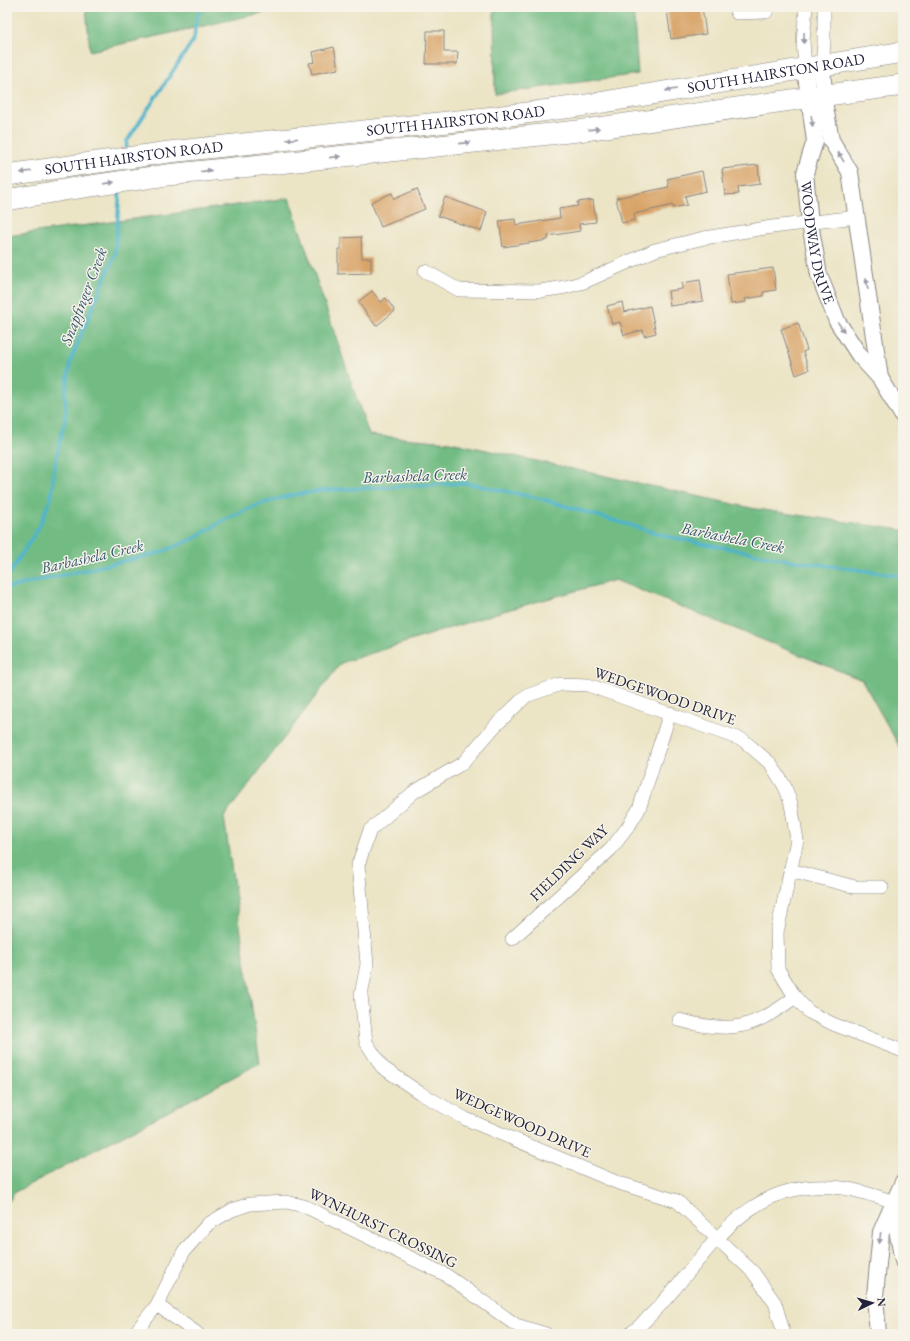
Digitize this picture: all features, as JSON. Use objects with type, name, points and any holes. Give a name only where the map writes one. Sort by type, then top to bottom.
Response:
[{"type":"main road","name":"SOUTH HAIRSTON ROAD","points":[[7,175],[169,152],[495,118],[580,106],[903,52]]},
{"type":"main road","name":"SOUTH HAIRSTON ROAD","points":[[7,200],[167,175],[578,131],[816,96],[903,86]]},
{"type":"street","points":[[735,7],[737,13],[766,12],[768,7]]},
{"type":"street","points":[[806,7],[803,41],[813,67]]},
{"type":"street","points":[[813,67],[824,21],[824,7]]},
{"type":"street","points":[[805,21],[824,21]]},
{"type":"street","name":"WOODWAY DRIVE","points":[[813,67],[816,96],[815,141],[805,173],[810,223],[819,275],[837,321],[859,355],[880,378],[903,416]]},
{"type":"street","name":"WOODWAY DRIVE","points":[[816,96],[831,140],[850,172],[880,378]]},
{"type":"street","points":[[425,271],[460,290],[540,291],[566,287],[601,275],[655,250],[704,238],[857,217]]},
{"type":"street","name":"WEDGEWOOD DRIVE","points":[[784,1334],[775,1304],[753,1272],[677,1201],[616,1182],[466,1119],[420,1093],[382,1067],[366,1042],[361,995],[368,964],[358,865],[370,830],[414,792],[463,763],[495,726],[526,696],[561,684],[588,685],[743,740],[771,764],[785,787],[791,804],[797,840],[777,932],[778,969],[795,997],[809,1012],[833,1024],[903,1051]]},
{"type":"street","name":"FIELDING WAY","points":[[512,939],[611,849],[628,828],[638,809],[670,713]]},
{"type":"street","points":[[790,870],[855,888],[882,887]]},
{"type":"street","points":[[679,1020],[701,1026],[732,1028],[749,1025],[777,1011],[795,997]]},
{"type":"street","points":[[878,1334],[875,1296],[880,1232],[903,1182]]},
{"type":"street","points":[[630,1334],[675,1289],[734,1220],[756,1204],[781,1192],[799,1188],[842,1188],[895,1202]]},
{"type":"street","name":"WYNHURST CROSSING","points":[[134,1334],[156,1305],[184,1251],[208,1224],[232,1210],[250,1204],[286,1202],[304,1206],[446,1275],[516,1325],[546,1334]]},
{"type":"street","points":[[895,1202],[898,1235],[903,1261]]},
{"type":"street","points":[[156,1305],[198,1334]]},
{"type":"green space","points":[[86,7],[289,7],[90,51]]},
{"type":"green space","points":[[494,7],[633,7],[638,74],[495,94]]},
{"type":"green space","points":[[289,198],[369,435],[450,442],[756,509],[903,530],[903,753],[862,680],[615,580],[500,612],[341,663],[224,817],[260,1063],[15,1192],[7,1204],[7,236]]},
{"type":"building","points":[[671,7],[702,7],[706,34],[671,39],[667,10]]},
{"type":"building","points":[[427,31],[444,31],[444,52],[458,52],[457,64],[426,64]]},
{"type":"building","points":[[334,47],[338,69],[312,74],[309,63],[315,62],[313,52]]},
{"type":"building","points":[[758,165],[760,184],[738,187],[739,194],[725,195],[722,169]]},
{"type":"building","points":[[702,171],[706,191],[685,196],[687,205],[673,208],[673,205],[634,214],[635,220],[622,223],[616,198],[669,187],[667,179]]},
{"type":"building","points":[[417,189],[425,209],[381,227],[371,202],[392,193],[394,199]]},
{"type":"building","points":[[445,197],[487,212],[481,231],[438,216]]},
{"type":"building","points":[[593,200],[596,222],[579,224],[580,231],[548,236],[548,240],[503,247],[499,221],[515,219],[516,225],[560,218],[559,209],[578,206],[577,202]]},
{"type":"building","points":[[361,237],[362,258],[371,258],[371,273],[338,274],[338,249],[341,249],[341,238]]},
{"type":"building","points":[[773,268],[776,290],[763,292],[763,296],[745,299],[746,302],[731,304],[727,274]]},
{"type":"building","points":[[700,280],[703,301],[670,306],[668,291],[682,289],[682,283]]},
{"type":"building","points":[[372,291],[381,302],[386,298],[395,311],[376,326],[358,302]]},
{"type":"building","points":[[622,302],[624,312],[650,306],[656,333],[644,336],[643,330],[624,335],[620,322],[612,324],[607,306]]},
{"type":"building","points":[[798,323],[807,350],[803,352],[809,370],[796,375],[781,329]]},
{"type":"waterway","name":"Snapfinger Creek","points":[[126,151],[127,141],[194,39],[196,21],[201,7]]},
{"type":"waterway","name":"Snapfinger Creek","points":[[7,577],[39,527],[51,498],[55,464],[66,413],[65,395],[71,359],[115,254],[120,188]]},
{"type":"waterway","name":"Barbashela Creek","points":[[7,588],[159,553],[193,539],[224,520],[257,505],[292,495],[328,490],[466,483],[538,498],[670,537],[788,560],[903,576]]}]
